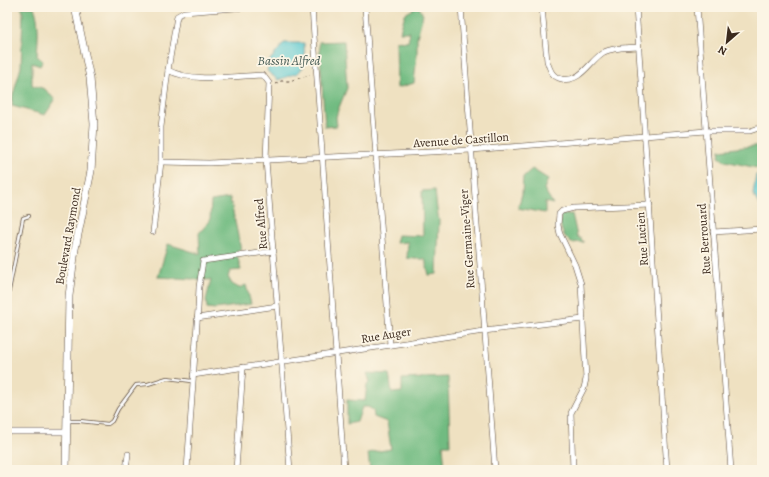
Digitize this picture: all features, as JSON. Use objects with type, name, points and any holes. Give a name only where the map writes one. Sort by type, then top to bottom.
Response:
[{"type":"street","name":"Boulevard Raymond","points":[[66,470],[69,296],[75,249],[91,171],[94,124],[90,78],[75,7]]},
{"type":"street","points":[[153,232],[161,162],[161,127],[168,70],[177,16],[184,12],[248,7]]},
{"type":"street","points":[[312,7],[344,470]]},
{"type":"street","points":[[365,7],[390,345]]},
{"type":"street","name":"Rue Germaine-Viger","points":[[461,7],[495,470]]},
{"type":"street","points":[[542,7],[547,61],[553,75],[558,78],[571,80],[576,78],[600,54],[606,51],[613,49],[638,48]]},
{"type":"street","name":"Rue Lucien","points":[[636,7],[667,470]]},
{"type":"street","name":"Rue Berrouard","points":[[697,7],[731,470]]},
{"type":"street","points":[[168,70],[175,74],[199,78],[263,75],[269,83]]},
{"type":"street","name":"Rue Alfred","points":[[269,83],[266,160],[290,470]]},
{"type":"street","name":"Avenue de Castillon","points":[[161,162],[209,163],[471,150],[706,131],[750,131],[762,127]]},
{"type":"street","points":[[573,470],[571,413],[581,394],[586,379],[582,284],[560,234],[558,225],[559,214],[562,211],[574,208],[650,205]]},
{"type":"street","points":[[713,232],[762,229]]},
{"type":"street","points":[[187,470],[199,287],[203,261],[274,252]]},
{"type":"street","points":[[197,318],[277,306]]},
{"type":"street","name":"Rue Auger","points":[[193,378],[243,367],[484,330],[583,319]]},
{"type":"street","points":[[236,470],[243,367]]},
{"type":"street","points":[[7,432],[67,432]]},
{"type":"street","points":[[126,470],[128,454]]},
{"type":"lane","points":[[7,301],[23,218],[29,216]]},
{"type":"lane","points":[[67,421],[108,424],[112,421],[118,409],[136,385],[148,384],[167,378],[193,378]]},
{"type":"path","points":[[269,83],[274,85],[281,82],[306,77],[317,72]]},
{"type":"green space","points":[[21,7],[34,7],[36,13],[38,31],[37,56],[43,61],[40,66],[32,63],[32,85],[45,89],[55,100],[45,115],[12,106],[13,95],[21,67],[23,12]]},
{"type":"green space","points":[[419,7],[423,15],[417,37],[414,83],[397,88],[396,41],[408,42],[410,32],[400,32],[405,14]]},
{"type":"green space","points":[[344,41],[347,88],[336,117],[337,126],[325,127],[319,42]]},
{"type":"green space","points":[[762,145],[762,169],[725,161],[719,157],[720,150]]},
{"type":"green space","points":[[532,169],[548,179],[544,189],[553,204],[545,202],[545,213],[518,208],[522,194],[523,177]]},
{"type":"green space","points":[[435,190],[439,221],[437,274],[429,275],[425,259],[407,258],[408,242],[396,243],[398,235],[423,236],[422,191]]},
{"type":"green space","points":[[230,198],[241,250],[236,251],[241,270],[230,271],[228,277],[232,284],[239,288],[246,285],[251,304],[215,309],[207,308],[206,300],[211,280],[158,277],[168,244],[200,254],[199,233],[210,221],[211,201]]},
{"type":"green space","points":[[572,214],[577,236],[584,242],[571,243],[562,231],[560,215]]},
{"type":"green space","points":[[367,373],[389,374],[392,393],[402,392],[402,379],[448,377],[450,445],[443,445],[445,470],[370,470],[368,453],[391,449],[387,422],[374,417],[373,410],[368,407],[362,407],[357,422],[347,424],[347,400],[365,401],[367,384],[370,382]]},
{"type":"water","name":"Bassin Alfred","points":[[284,43],[304,43],[305,65],[298,73],[278,80],[267,71],[270,60]]},
{"type":"water","points":[[762,173],[762,206],[759,205],[753,194],[756,175]]}]
